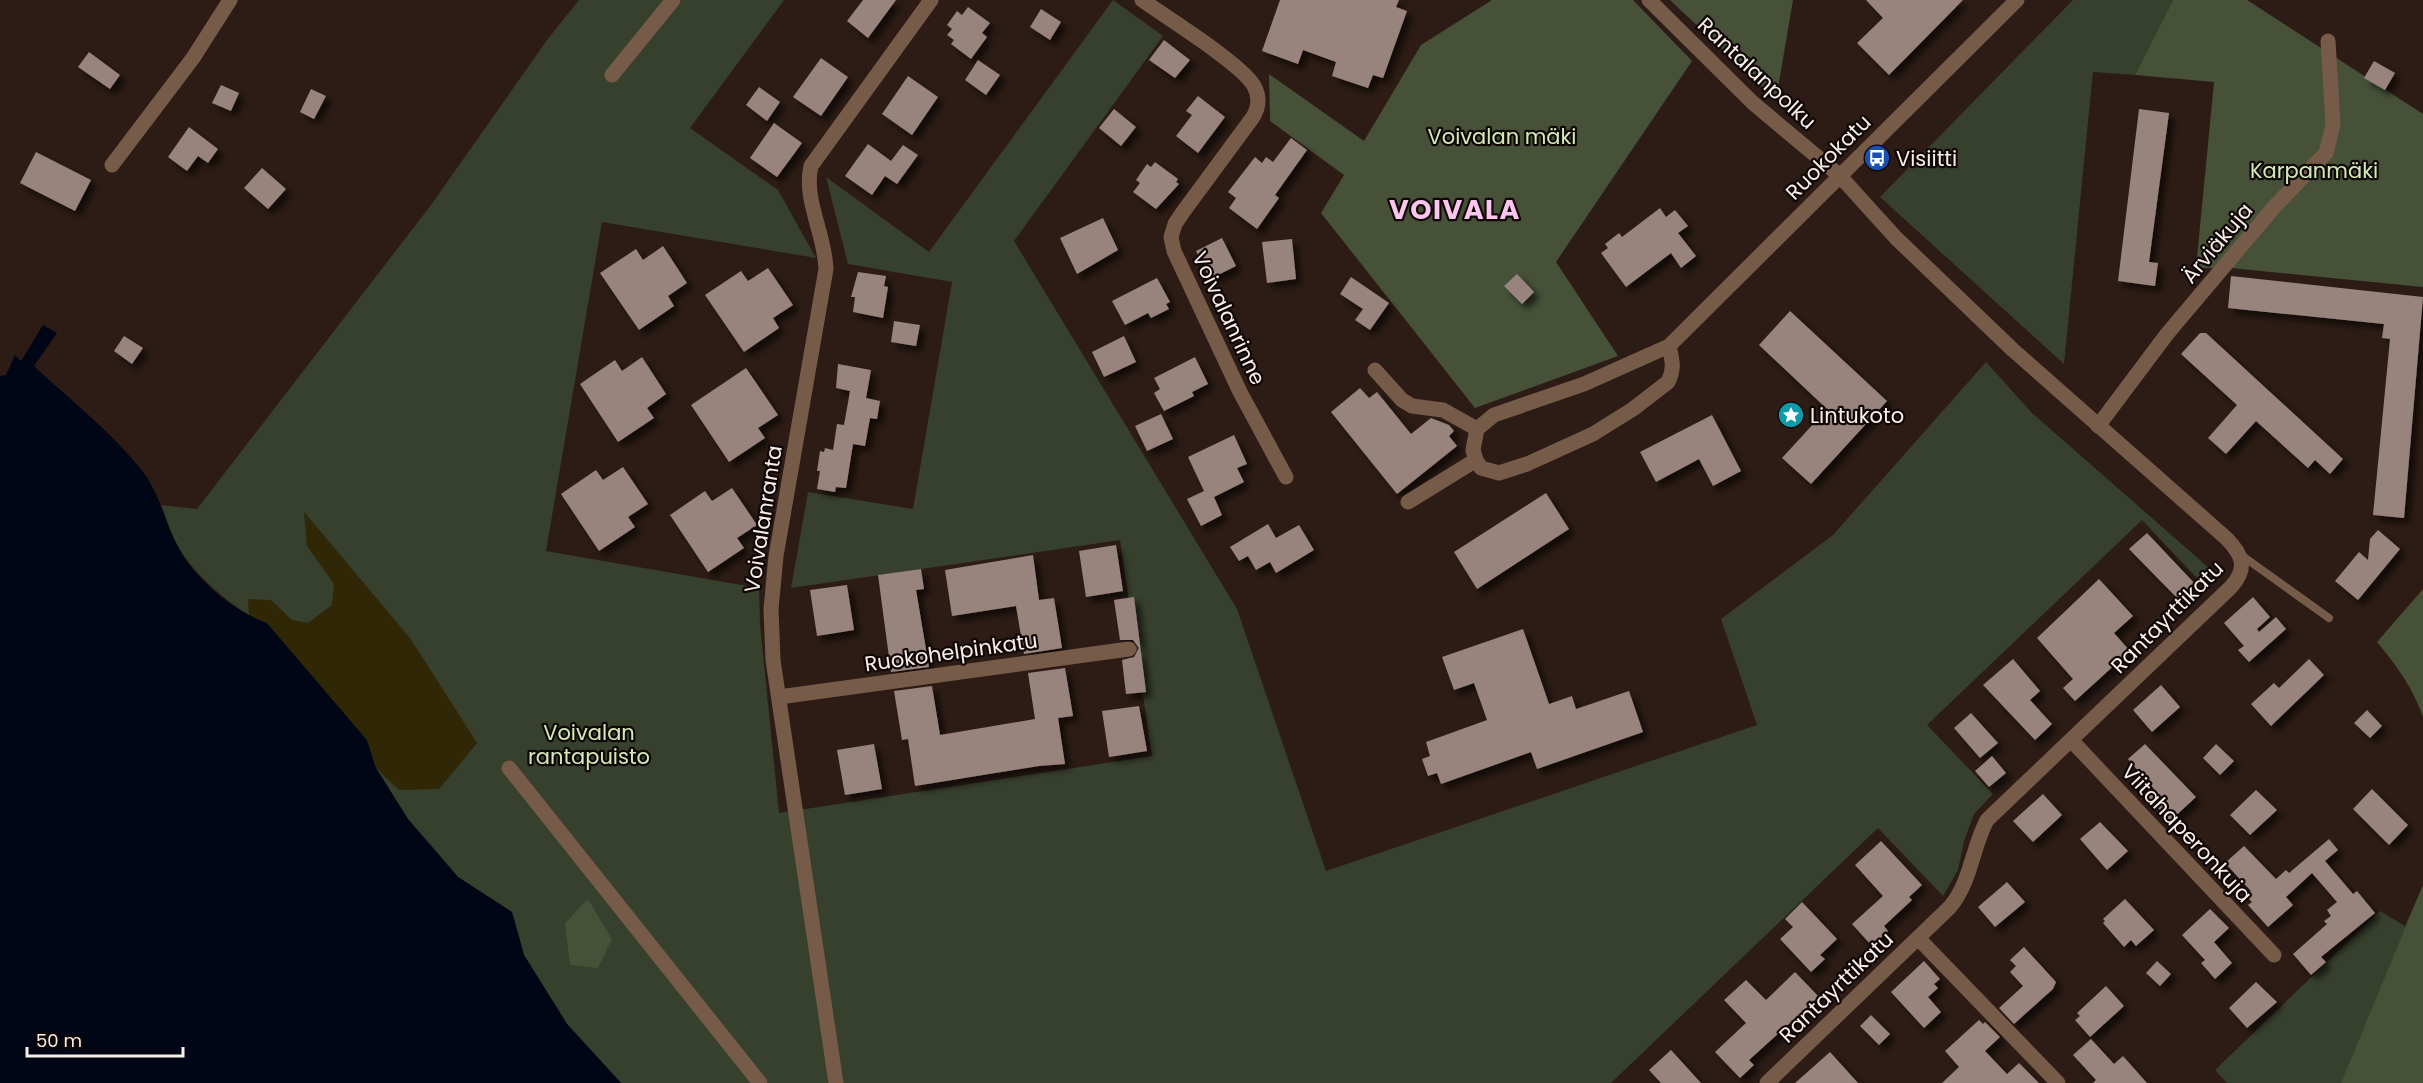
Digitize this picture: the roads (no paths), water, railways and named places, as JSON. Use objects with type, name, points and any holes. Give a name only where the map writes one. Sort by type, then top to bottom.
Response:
[{"type":"street","points":[[112,165],[193,58],[230,0]]},
{"type":"street","points":[[612,75],[673,0]]},
{"type":"street","name":"Voivalanranta","points":[[836,1083],[779,697],[771,633],[772,585],[826,269],[826,250],[809,192],[808,178],[818,155],[931,0]]},
{"type":"street","name":"Voivalanrinne","points":[[1142,0],[1242,71],[1257,93],[1259,102],[1253,117],[1183,212],[1175,224],[1171,237],[1179,264],[1235,381],[1286,477]]},
{"type":"street","name":"Rantalanpolku","points":[[1649,0],[1753,103],[1839,175]]},
{"type":"street","name":"Ruokokatu","points":[[1477,429],[1494,415],[1584,384],[1669,346],[2017,0]]},
{"type":"street","name":"Ärviäkuja","points":[[2098,426],[2168,334],[2275,206],[2326,153],[2332,125],[2328,41]]},
{"type":"street","name":"Rantayrttikatu","points":[[1767,1083],[1958,897],[1988,820],[2231,587],[2243,570],[2243,561],[2239,553],[2226,538],[2013,350],[1896,238],[1839,175]]},
{"type":"street","points":[[1375,370],[1402,399],[1412,406],[1443,410],[1477,429],[1473,450],[1476,460],[1481,468],[1499,473],[1527,464],[1612,423],[1668,382],[1673,363],[1669,346]]},
{"type":"street","points":[[1408,502],[1476,460]]},
{"type":"street","name":"Ruokohelpinkatu","points":[[779,697],[1129,649]]},
{"type":"street","name":"Viitahaperonkuja","points":[[2071,741],[2274,955]]},
{"type":"street","points":[[509,768],[760,1083]]},
{"type":"street","points":[[1918,938],[2058,1083]]},
{"type":"lane","points":[[2239,553],[2329,618]]},
{"type":"water","points":[[43,325],[57,333],[34,366],[105,430],[143,472],[154,490],[178,547],[195,571],[228,602],[267,623],[367,740],[376,768],[408,819],[458,877],[512,912],[524,955],[567,1024],[621,1083],[0,1083],[0,376],[6,375],[15,355],[21,361]]},
{"type":"place","name":"Visiitti","points":[[1877,158]]},
{"type":"place","name":"Lintukoto","points":[[1791,415]]},
{"type":"district","name":"VOIVALA","points":[[1455,209]]},
{"type":"park label","name":"Voivalan mäki","points":[[1502,136]]},
{"type":"park label","name":"Karpanmäki","points":[[2314,170]]},
{"type":"park label","name":"Voivalan rantapuisto","points":[[589,744]]}]
